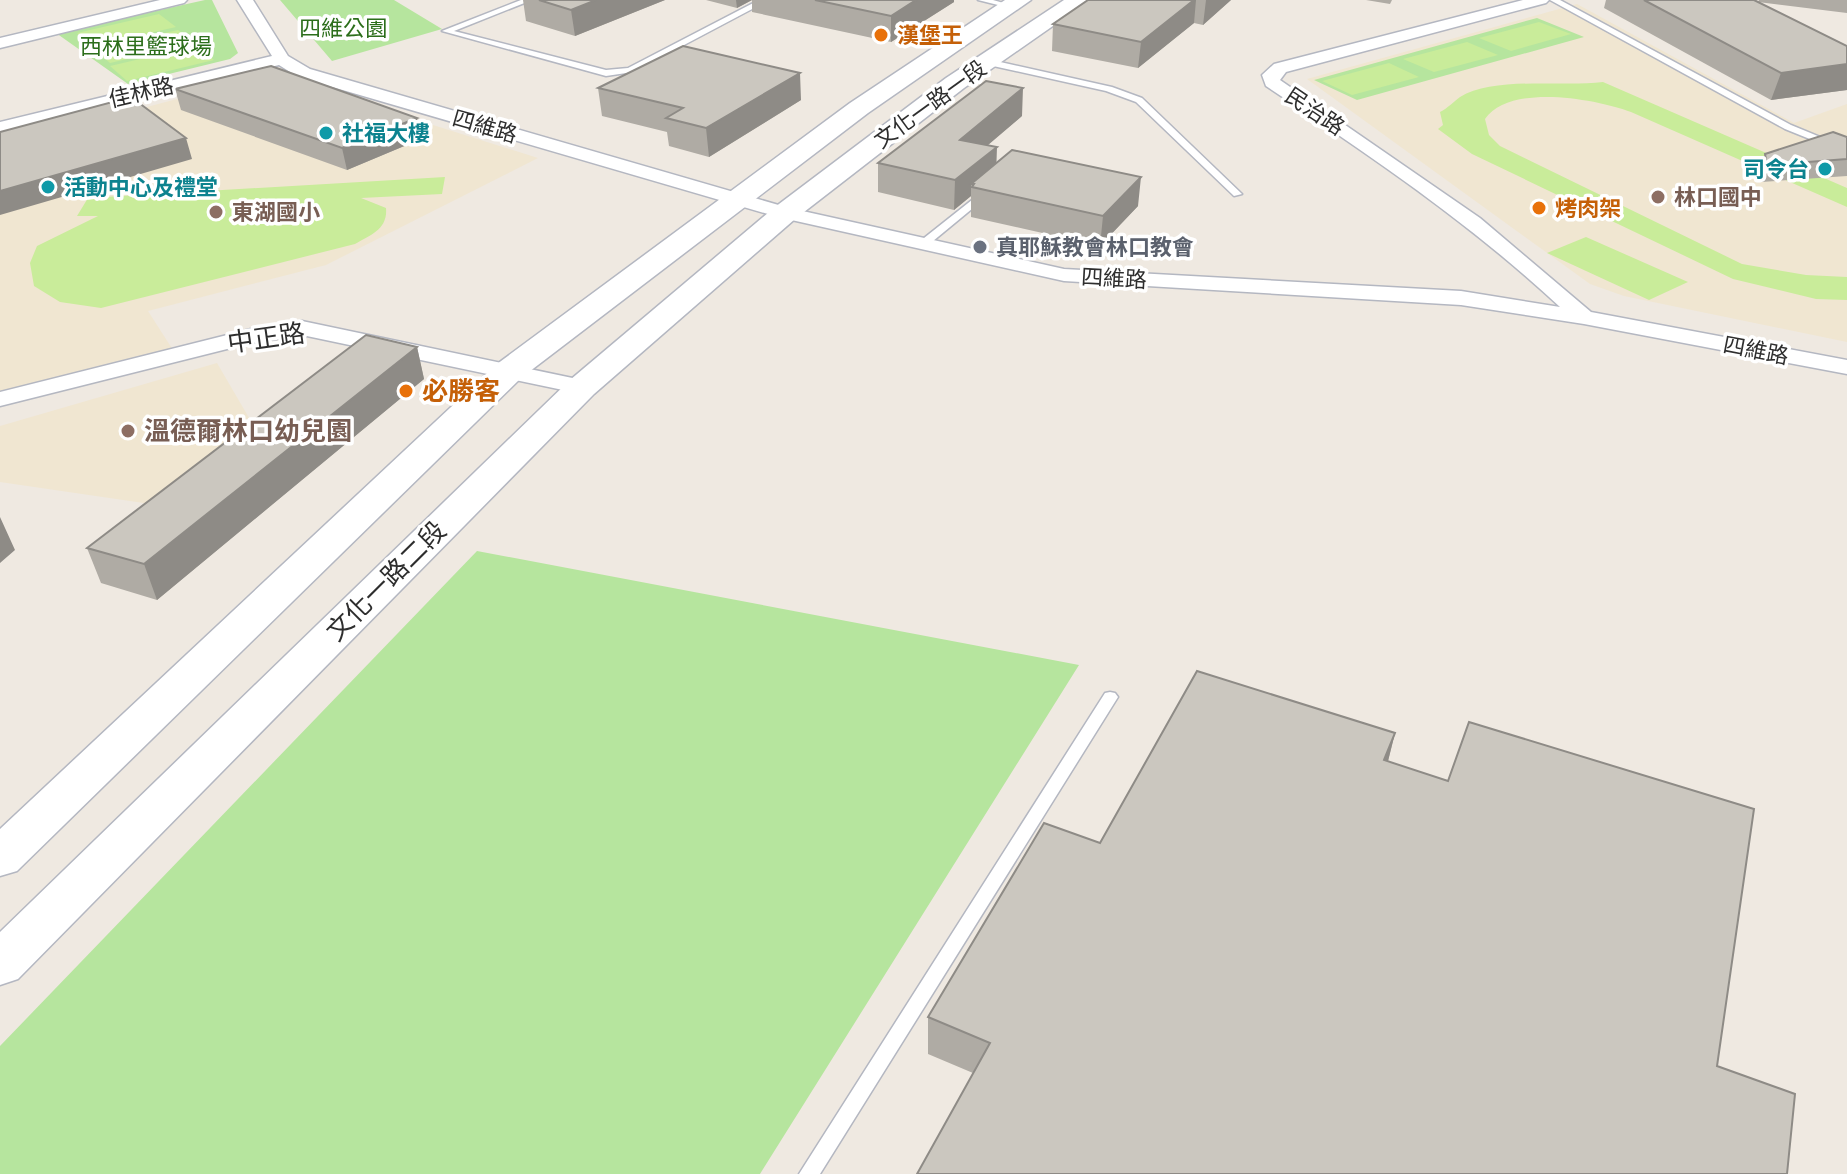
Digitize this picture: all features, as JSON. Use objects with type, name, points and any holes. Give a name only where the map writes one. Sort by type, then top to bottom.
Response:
[{"type":"main road","name":"文化一路一段","points":[[785,213],[987,62],[1079,0]]},
{"type":"main road","name":"文化一路一段","points":[[738,198],[859,108],[1015,3]]},
{"type":"main road","points":[[0,858],[509,371],[738,198]]},
{"type":"main road","name":"文化一路二段","points":[[0,964],[582,387],[785,213]]},
{"type":"street","points":[[0,43],[179,0]]},
{"type":"street","points":[[245,0],[282,59]]},
{"type":"street","name":"民治路","points":[[1541,0],[1280,68],[1271,75],[1272,82],[1383,156],[1537,273],[1584,317]]},
{"type":"street","name":"佳林路","points":[[0,127],[282,59]]},
{"type":"street","name":"四維路","points":[[282,59],[304,73],[785,213],[1064,275],[1461,298],[1584,317],[1847,367]]},
{"type":"street","name":"中正路","points":[[0,399],[251,336],[302,328],[582,387]]},
{"type":"lane","points":[[528,0],[446,31],[606,73],[630,70],[765,0]]},
{"type":"lane","points":[[982,0],[1015,3]]},
{"type":"lane","points":[[1554,0],[1788,127],[1847,151]]},
{"type":"lane","points":[[987,62],[1109,89],[1139,100],[1237,194]]},
{"type":"lane","points":[[923,244],[993,187]]},
{"type":"lane","points":[[809,1174],[1110,697]]},
{"type":"shaded area","name":"林口國中","points":[[1577,4],[1794,123],[1847,104],[1847,342],[1624,296],[1590,284],[1307,79]]},
{"type":"shaded area","name":"東湖國小","points":[[271,74],[538,158],[326,265],[148,311],[173,350],[0,394],[0,146]]},
{"type":"shaded area","name":"溫德爾林口幼兒園","points":[[217,363],[259,435],[171,507],[0,482],[0,426]]},
{"type":"green space","name":"西林里籃球場","points":[[212,0],[238,53],[230,59],[128,84],[56,33]]},
{"type":"green space","name":"四維公園","points":[[280,0],[394,0],[442,29],[332,61]]},
{"type":"green space","points":[[159,14],[176,27],[92,46],[77,33]]},
{"type":"green space","points":[[1537,18],[1584,37],[1357,100],[1314,80]]},
{"type":"green space","points":[[1539,22],[1571,34],[1511,51],[1479,38]]},
{"type":"green space","points":[[178,30],[195,43],[110,63],[94,49]]},
{"type":"green space","points":[[1467,42],[1498,55],[1434,72],[1403,59]]},
{"type":"green space","points":[[196,46],[214,60],[127,81],[110,66]]},
{"type":"green space","points":[[1389,63],[1419,77],[1352,95],[1322,81]]},
{"type":"green space","points":[[1603,82],[1847,188],[1847,207],[1631,112],[1597,103],[1554,97],[1513,101],[1497,108],[1485,119],[1489,135],[1500,146],[1742,264],[1806,275],[1847,277],[1847,300],[1816,299],[1733,279],[1472,154],[1438,129],[1443,125],[1440,112],[1460,97],[1491,86]]},
{"type":"green space","points":[[445,177],[442,194],[361,198],[386,208],[386,215],[377,230],[355,244],[101,308],[60,302],[34,286],[30,263],[37,246],[98,216],[77,216],[88,198]]},
{"type":"green space","points":[[1586,237],[1688,282],[1649,300],[1547,253]]},
{"type":"green space","points":[[477,551],[1079,665],[760,1174],[0,1174],[0,1046]]},
{"type":"building","points":[[539,0],[596,0],[571,10]]},
{"type":"building","points":[[815,0],[916,0],[891,16]]},
{"type":"building","points":[[1088,0],[1194,0],[1141,42],[1053,24]]},
{"type":"building","points":[[1644,0],[1754,0],[1847,46],[1847,64],[1781,73]]},
{"type":"building","points":[[683,46],[800,73],[706,128],[666,118],[683,108],[598,88]]},
{"type":"building","points":[[271,66],[417,118],[342,148],[175,89]]},
{"type":"building","points":[[986,81],[1023,88],[960,140],[997,147],[955,180],[878,163]]},
{"type":"building","points":[[131,97],[186,138],[0,191],[0,132]]},
{"type":"building","points":[[1833,132],[1847,137],[1847,159],[1767,165],[1765,154]]},
{"type":"building","points":[[1012,150],[1141,177],[1103,216],[972,187],[974,184],[971,184]]},
{"type":"building","points":[[366,335],[417,347],[144,564],[87,548]]},
{"type":"building","points":[[1197,671],[1395,733],[1384,760],[1448,781],[1469,722],[1754,809],[1717,1066],[1795,1094],[1787,1174],[917,1174],[990,1043],[928,1017],[1044,823],[1100,843]]},
{"type":"place","name":"漢堡王","points":[[881,35]]},
{"type":"place","name":"社福大樓","points":[[326,133]]},
{"type":"place","name":"司令台","points":[[1825,169]]},
{"type":"place","name":"活動中心及禮堂","points":[[48,187]]},
{"type":"place","name":"林口國中","points":[[1658,197]]},
{"type":"place","name":"烤肉架","points":[[1539,208]]},
{"type":"place","name":"東湖國小","points":[[216,212]]},
{"type":"place","name":"真耶穌教會林口教會","points":[[980,247]]},
{"type":"place","name":"必勝客","points":[[406,391]]},
{"type":"place","name":"溫德爾林口幼兒園","points":[[128,431]]}]
